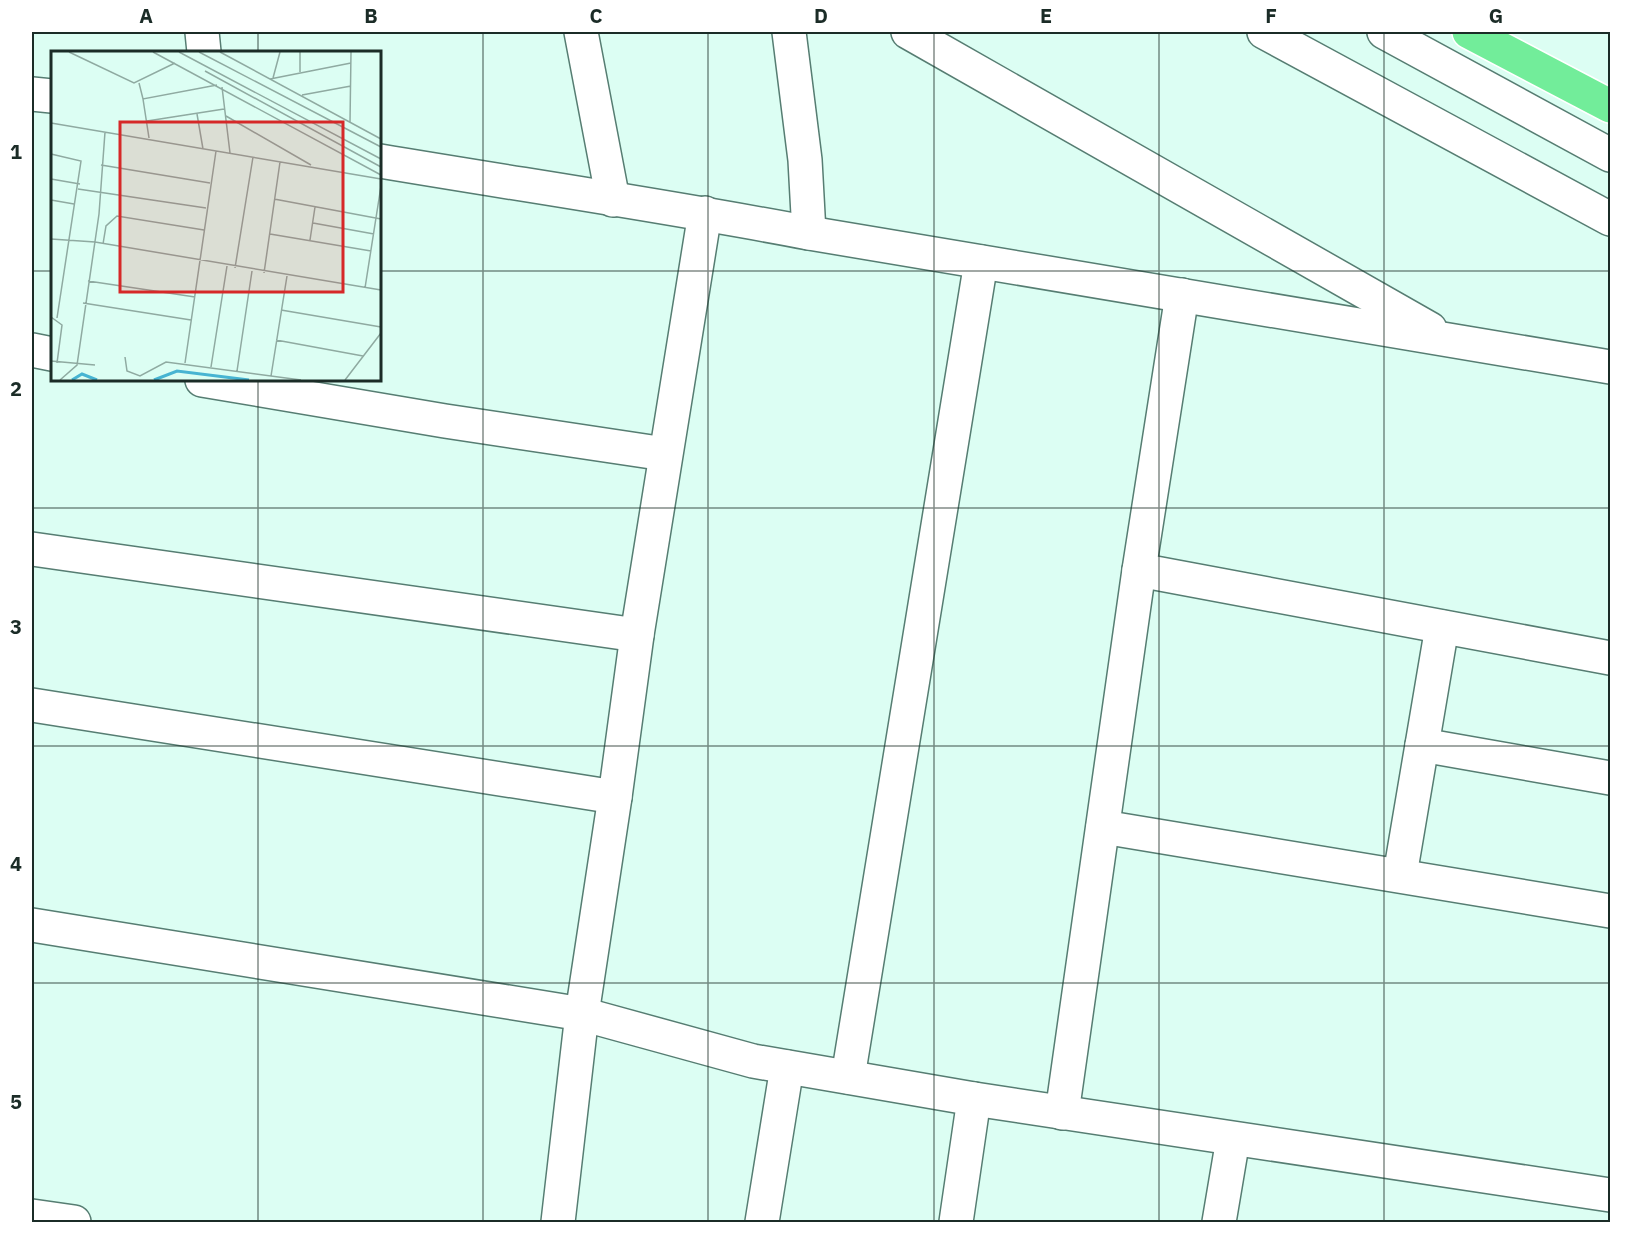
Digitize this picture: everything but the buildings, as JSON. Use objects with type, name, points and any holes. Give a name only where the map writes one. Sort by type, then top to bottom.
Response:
[{"type":"highway","points":[[1469,32],[1611,106]]},
{"type":"street","points":[[202,32],[204,51]]},
{"type":"street","points":[[581,32],[613,200]]},
{"type":"street","points":[[789,32],[805,160],[809,233]]},
{"type":"street","points":[[908,32],[1450,340]]},
{"type":"street","points":[[1264,32],[1611,219]]},
{"type":"street","points":[[1384,32],[1611,155]]},
{"type":"street","points":[[32,93],[51,96]]},
{"type":"street","points":[[381,161],[705,213],[809,233],[1611,367]]},
{"type":"street","points":[[558,1222],[582,1014],[615,797],[636,635],[705,213]]},
{"type":"street","points":[[848,1077],[981,262]]},
{"type":"street","points":[[1062,1113],[1139,570],[1182,295]]},
{"type":"street","points":[[32,350],[51,354]]},
{"type":"street","points":[[208,381],[445,421],[665,454]]},
{"type":"street","points":[[32,549],[636,635]]},
{"type":"street","points":[[1139,570],[1611,658]]},
{"type":"street","points":[[1400,875],[1442,627]]},
{"type":"street","points":[[32,705],[615,797]]},
{"type":"street","points":[[1422,744],[1611,778]]},
{"type":"street","points":[[1103,826],[1611,911]]},
{"type":"street","points":[[32,925],[582,1014],[753,1061],[974,1099],[1611,1195]]},
{"type":"street","points":[[762,1222],[787,1066]]},
{"type":"street","points":[[956,1222],[974,1099]]},
{"type":"street","points":[[1219,1222],[1233,1139]]},
{"type":"street","points":[[32,1216],[74,1222]]}]
